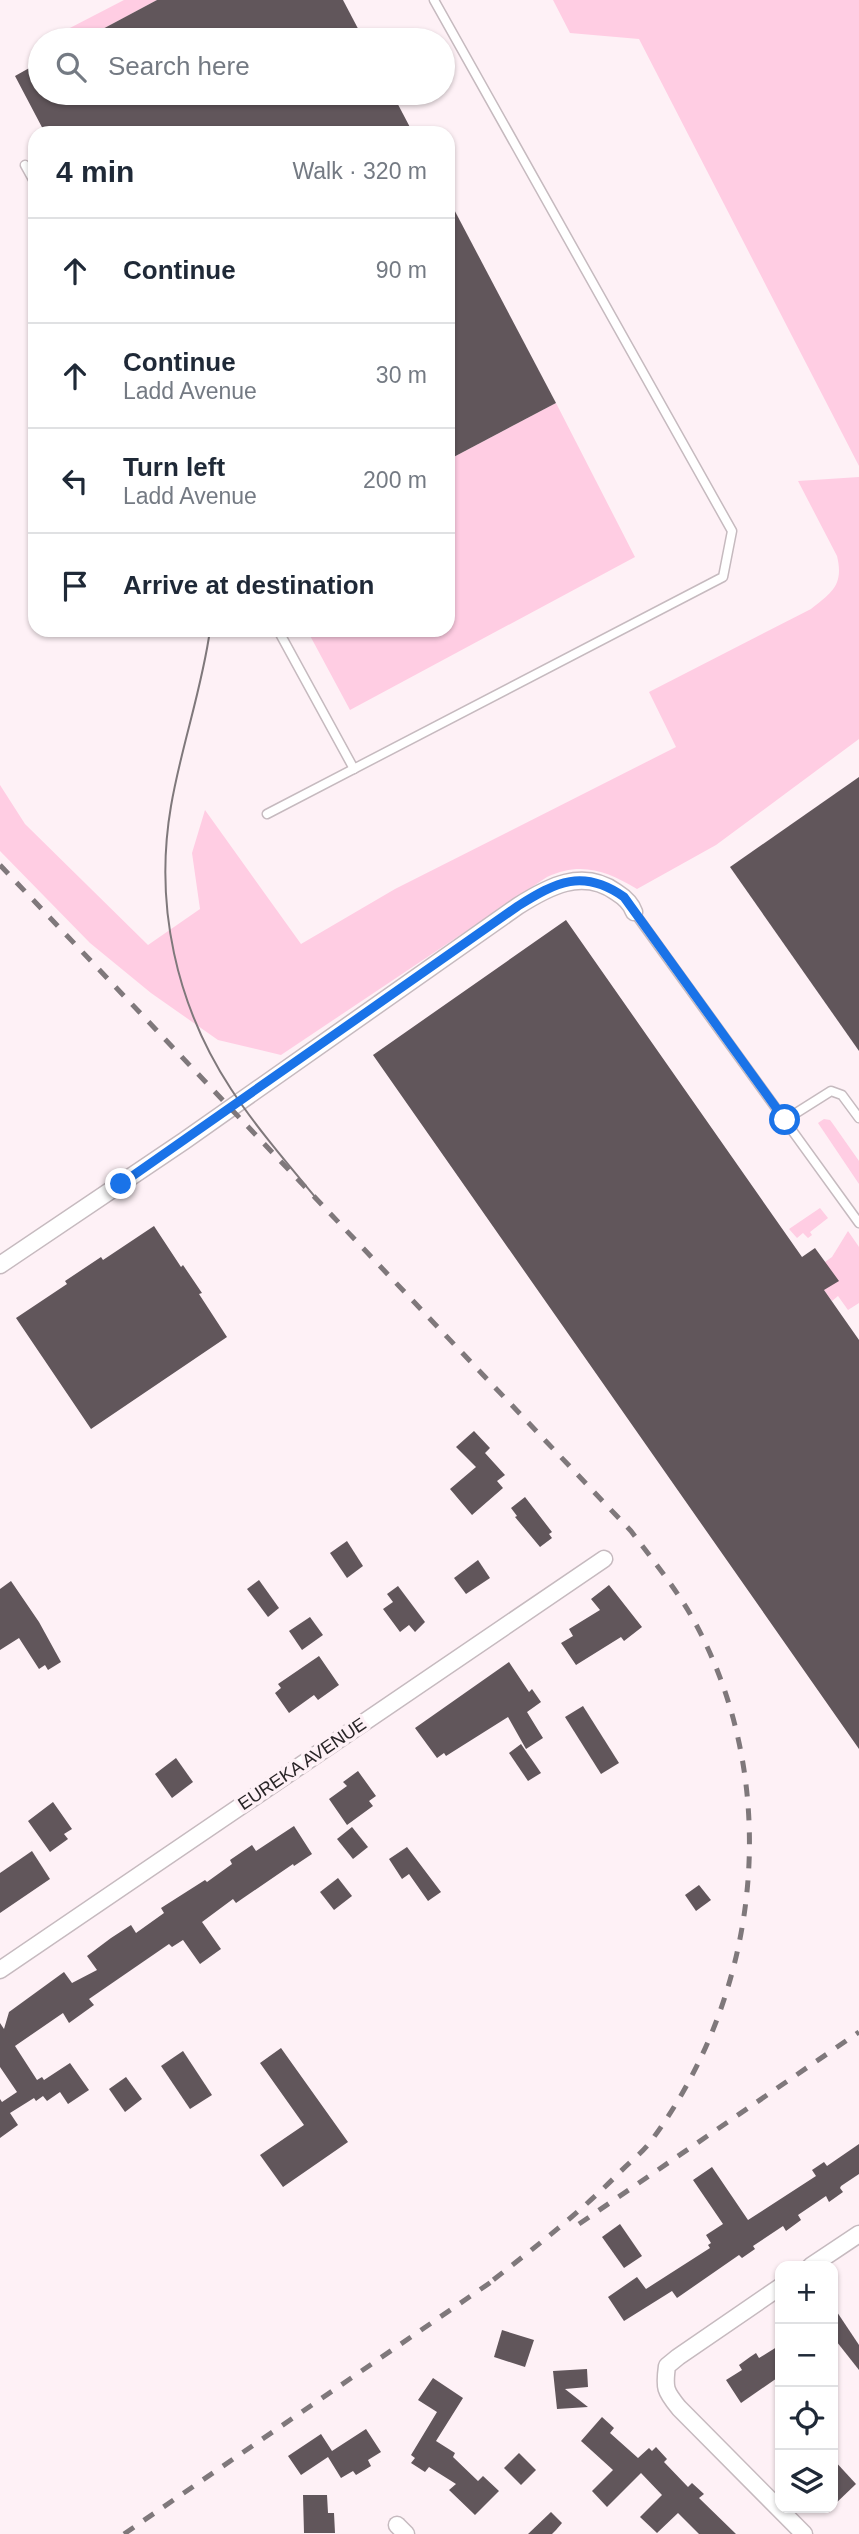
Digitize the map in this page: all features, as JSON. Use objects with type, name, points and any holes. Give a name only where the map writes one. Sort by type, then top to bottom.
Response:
[{"type":"street","points":[[0,1265],[184,1141],[546,888],[568,881],[597,882],[624,897],[634,912]]},
{"type":"street","name":"EUREKA AVENUE","points":[[0,1970],[604,1559]]},
{"type":"street","points":[[818,2261],[859,2234]]},
{"type":"street","points":[[775,2290],[667,2366],[666,2392],[804,2534]]},
{"type":"lane","points":[[433,0],[449,28]]},
{"type":"lane","points":[[267,814],[723,577],[732,531],[455,39]]},
{"type":"lane","points":[[25,165],[28,170]]},
{"type":"lane","points":[[282,637],[354,769]]},
{"type":"lane","points":[[634,912],[859,1223]]},
{"type":"lane","points":[[785,1120],[831,1091],[842,1095],[859,1118]]},
{"type":"shaded area","points":[[124,0],[157,0],[104,28],[70,28]]},
{"type":"shaded area","points":[[553,0],[859,0],[859,466],[639,39],[570,33]]},
{"type":"shaded area","points":[[556,403],[635,557],[350,710],[311,637],[455,637],[455,456]]},
{"type":"shaded area","points":[[859,477],[859,739],[716,845],[637,889],[594,870],[571,870],[547,877],[281,1055],[218,1040],[151,993],[90,943],[0,851],[0,785],[25,824],[148,945],[200,909],[192,853],[205,810],[301,944],[395,889],[676,747],[649,692],[811,609],[830,592],[839,574],[837,556],[798,481]]},
{"type":"shaded area","points":[[824,1119],[830,1120],[859,1161],[859,1184],[818,1123]]},
{"type":"shaded area","points":[[820,1208],[828,1218],[810,1232],[812,1235],[808,1238],[803,1233],[797,1238],[789,1229]]},
{"type":"shaded area","points":[[848,1231],[859,1247],[859,1303],[848,1310],[838,1296],[832,1301],[824,1290],[825,1262],[832,1257]]},
{"type":"building","points":[[157,0],[343,0],[358,28],[104,28]]},
{"type":"building","points":[[28,69],[28,101],[15,76]]},
{"type":"building","points":[[30,105],[398,105],[409,126],[41,126]]},
{"type":"building","points":[[455,211],[556,403],[455,456]]},
{"type":"building","points":[[859,777],[859,1051],[730,867]]},
{"type":"building","points":[[566,920],[802,1257],[815,1248],[839,1281],[824,1290],[859,1340],[859,1749],[373,1055]]},
{"type":"building","points":[[154,1226],[202,1293],[199,1294],[227,1337],[91,1429],[16,1318],[67,1284],[65,1281],[101,1257],[103,1260]]},
{"type":"building","points":[[474,1431],[490,1448],[485,1453],[505,1475],[497,1481],[503,1488],[472,1515],[450,1489],[476,1467],[456,1447]]},
{"type":"building","points":[[525,1497],[552,1532],[549,1534],[552,1538],[540,1547],[515,1517],[517,1516],[511,1508]]},
{"type":"building","points":[[347,1541],[363,1566],[347,1578],[330,1553]]},
{"type":"building","points":[[478,1560],[490,1578],[466,1594],[454,1578]]},
{"type":"building","points":[[259,1580],[279,1608],[268,1617],[247,1589]]},
{"type":"building","points":[[11,1581],[39,1622],[61,1662],[48,1670],[45,1665],[39,1669],[19,1638],[0,1650],[0,1589]]},
{"type":"building","points":[[609,1585],[642,1627],[624,1641],[621,1637],[576,1665],[561,1643],[573,1636],[569,1629],[600,1610],[591,1599]]},
{"type":"building","points":[[398,1586],[425,1622],[415,1632],[409,1625],[400,1632],[383,1609],[393,1602],[387,1594]]},
{"type":"building","points":[[310,1617],[323,1635],[302,1650],[289,1631]]},
{"type":"building","points":[[319,1656],[339,1685],[318,1700],[314,1695],[289,1713],[275,1693],[281,1688],[278,1684]]},
{"type":"building","points":[[509,1662],[529,1692],[532,1689],[541,1702],[527,1712],[543,1738],[526,1749],[508,1717],[446,1756],[444,1753],[437,1758],[415,1728]]},
{"type":"building","points":[[583,1706],[619,1763],[601,1774],[565,1717]]},
{"type":"building","points":[[521,1744],[541,1773],[528,1781],[509,1753]]},
{"type":"building","points":[[176,1758],[193,1782],[172,1798],[155,1774]]},
{"type":"building","points":[[358,1771],[376,1796],[369,1801],[373,1806],[347,1825],[329,1799],[347,1786],[343,1782]]},
{"type":"building","points":[[53,1802],[72,1829],[64,1834],[68,1839],[50,1852],[28,1821]]},
{"type":"building","points":[[294,1826],[312,1854],[236,1903],[233,1899],[202,1922],[221,1949],[200,1964],[183,1940],[172,1947],[169,1944],[89,1999],[94,2005],[69,2023],[63,2013],[15,2046],[37,2080],[42,2077],[44,2080],[70,2063],[89,2090],[68,2104],[60,2092],[47,2101],[43,2096],[36,2101],[34,2098],[10,2113],[18,2125],[0,2138],[0,2099],[2,2102],[17,2092],[0,2067],[0,2023],[4,2029],[9,2012],[64,1972],[72,1983],[97,1970],[87,1956],[111,1938],[131,1925],[136,1933],[164,1913],[161,1908],[205,1880],[207,1882],[232,1864],[230,1860],[252,1845],[256,1851]]},
{"type":"building","points":[[352,1827],[368,1847],[353,1859],[337,1839]]},
{"type":"building","points":[[407,1847],[441,1892],[428,1901],[409,1874],[402,1879],[389,1859]]},
{"type":"building","points":[[32,1851],[50,1879],[0,1913],[0,1873]]},
{"type":"building","points":[[338,1878],[352,1896],[334,1910],[320,1892]]},
{"type":"building","points":[[699,1885],[711,1900],[696,1911],[685,1895]]},
{"type":"building","points":[[281,2048],[348,2142],[283,2187],[260,2155],[304,2125],[260,2063]]},
{"type":"building","points":[[183,2051],[212,2095],[190,2109],[161,2066]]},
{"type":"building","points":[[126,2077],[142,2099],[125,2112],[109,2089]]},
{"type":"building","points":[[859,2144],[859,2174],[841,2186],[843,2192],[829,2202],[826,2196],[798,2215],[801,2220],[786,2231],[783,2226],[753,2246],[755,2249],[742,2258],[739,2255],[677,2298],[672,2291],[624,2321],[608,2297],[637,2277],[646,2289],[710,2248],[708,2245],[711,2243],[706,2235],[723,2224],[693,2180],[712,2167],[748,2220],[816,2176],[812,2170],[824,2162],[827,2166]]},
{"type":"building","points":[[620,2224],[642,2256],[624,2268],[602,2237]]},
{"type":"building","points":[[838,2314],[859,2345],[859,2370],[838,2343]]},
{"type":"building","points":[[502,2330],[534,2340],[525,2367],[494,2357]]},
{"type":"building","points":[[775,2348],[775,2379],[741,2403],[726,2380],[742,2370],[739,2365],[756,2353],[759,2358]]},
{"type":"building","points":[[587,2369],[588,2387],[565,2389],[588,2407],[557,2409],[553,2371]]},
{"type":"building","points":[[433,2378],[463,2398],[436,2441],[455,2453],[453,2457],[478,2481],[483,2476],[499,2491],[475,2515],[449,2490],[456,2484],[429,2467],[425,2472],[411,2463],[415,2458],[411,2455],[437,2412],[418,2400]]},
{"type":"building","points":[[602,2417],[614,2428],[610,2433],[638,2458],[649,2448],[652,2451],[656,2447],[667,2459],[664,2462],[688,2487],[692,2483],[704,2494],[699,2498],[736,2534],[699,2534],[678,2513],[657,2533],[640,2517],[662,2495],[641,2473],[607,2507],[592,2491],[613,2470],[581,2441]]},
{"type":"building","points":[[366,2429],[381,2452],[368,2460],[371,2466],[356,2475],[353,2471],[341,2478],[328,2457],[301,2475],[288,2456],[321,2434],[332,2451]]},
{"type":"building","points":[[519,2453],[536,2470],[521,2485],[504,2468]]},
{"type":"building","points":[[838,2464],[856,2484],[838,2501]]},
{"type":"building","points":[[303,2495],[327,2495],[328,2513],[334,2513],[335,2533],[304,2533]]},
{"type":"building","points":[[551,2512],[562,2523],[552,2534],[528,2534]]},
{"type":"tram line","points":[[209,637],[175,784],[166,843],[165,880],[174,953],[183,989],[212,1057],[251,1117],[316,1198]]},
{"type":"railway","points":[[0,865],[631,1531],[692,1617],[721,1681],[740,1747],[749,1816],[748,1885],[737,1953],[717,2019],[688,2082],[648,2145],[573,2216],[488,2284]]},
{"type":"railway","points":[[579,2224],[859,2032]]},
{"type":"railway","points":[[124,2534],[494,2280]]},
{"type":"route","points":[[121,1184],[518,906],[546,888],[568,881],[597,882],[624,897],[785,1120]]}]
